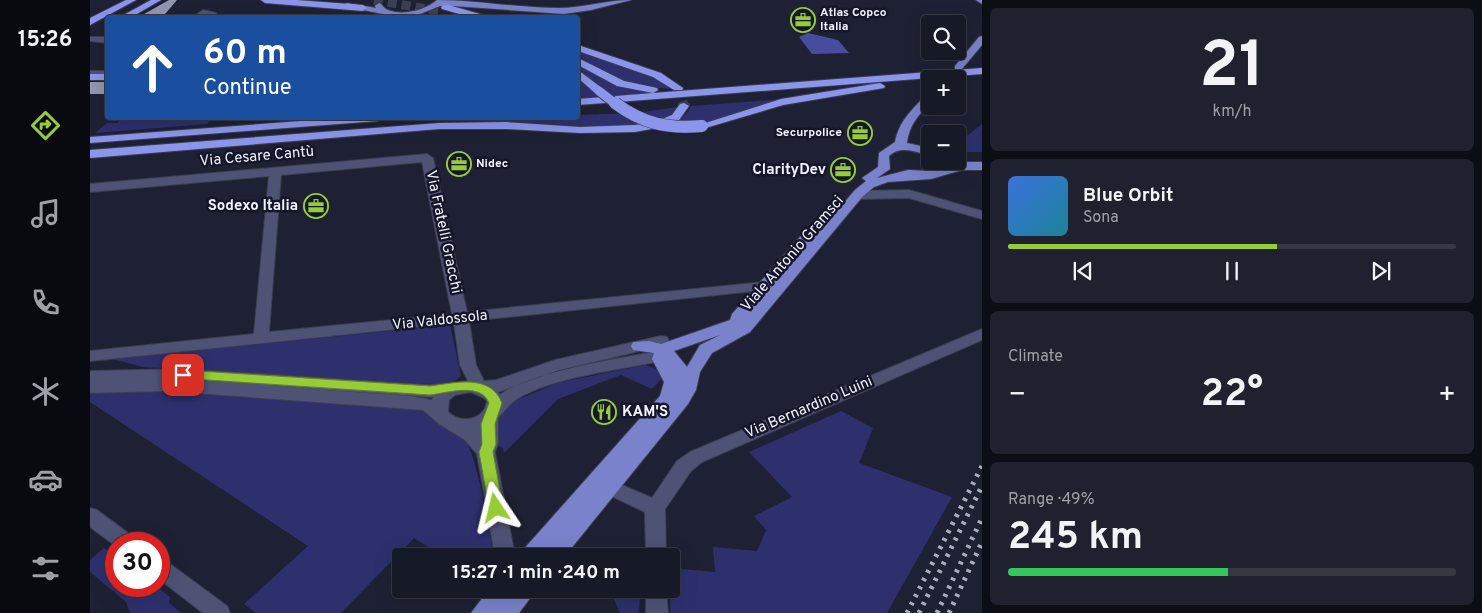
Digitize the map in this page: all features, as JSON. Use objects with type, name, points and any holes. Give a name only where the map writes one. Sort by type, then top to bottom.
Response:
[{"type":"highway","points":[[90,16],[118,0]]},
{"type":"highway","points":[[90,22],[132,0]]},
{"type":"highway","points":[[120,15],[147,0]]},
{"type":"highway","points":[[127,15],[157,0]]},
{"type":"highway","points":[[128,15],[165,0]]},
{"type":"highway","points":[[265,0],[363,8]]},
{"type":"highway","points":[[441,5],[459,15]]},
{"type":"highway","points":[[441,5],[474,15]]},
{"type":"highway","points":[[91,34],[105,25]]},
{"type":"highway","points":[[580,49],[657,75],[678,88]]},
{"type":"highway","points":[[580,62],[621,84],[663,91],[856,77],[891,78]]},
{"type":"highway","points":[[580,102],[982,70]]},
{"type":"highway","points":[[90,75],[105,75]]},
{"type":"highway","points":[[580,75],[633,117],[651,125],[674,128],[702,126],[789,100],[882,86]]},
{"type":"highway","points":[[966,79],[982,78]]},
{"type":"highway","points":[[580,110],[921,83]]},
{"type":"highway","points":[[90,154],[439,126],[488,126],[599,131],[631,130],[668,121],[679,115],[684,106]]},
{"type":"highway","points":[[90,135],[288,120]]},
{"type":"highway","points":[[90,140],[352,120]]},
{"type":"highway","points":[[90,148],[450,120]]},
{"type":"main road","points":[[293,0],[387,9]]},
{"type":"main road","points":[[484,0],[555,9],[610,0]]},
{"type":"main road","points":[[352,7],[387,9],[411,15],[441,5],[478,2],[554,11],[586,9],[627,0]]},
{"type":"main road","points":[[958,68],[982,39]]},
{"type":"main road","points":[[917,175],[897,170],[883,160],[884,153],[901,144],[903,130],[908,121],[921,107]]},
{"type":"main road","points":[[921,147],[912,142],[909,134],[923,115]]},
{"type":"main road","points":[[894,148],[909,147],[921,150]]},
{"type":"main road","points":[[966,157],[982,157]]},
{"type":"main road","name":"Viale Antonio Gramsci","points":[[663,353],[736,323],[744,310],[842,197],[858,183],[884,169],[883,160]]},
{"type":"main road","name":"Viale Antonio Gramsci","points":[[966,166],[982,166]]},
{"type":"main road","name":"Viale Antonio Gramsci","points":[[560,548],[682,400],[696,364],[706,349],[745,329],[857,195],[880,180],[899,176],[931,175],[937,170]]},
{"type":"main road","name":"Viale Antonio Gramsci","points":[[663,353],[718,342]]},
{"type":"main road","points":[[663,353],[678,366],[684,380],[682,400]]},
{"type":"main road","points":[[537,548],[668,398],[672,382],[663,353]]},
{"type":"main road","points":[[482,613],[512,600]]},
{"type":"street","points":[[199,15],[208,13],[213,15]]},
{"type":"street","points":[[91,34],[105,39]]},
{"type":"street","name":"Via Cesare Cantù","points":[[90,188],[427,158]]},
{"type":"street","name":"Via Fratelli Gracchi","points":[[427,158],[461,319],[468,365],[479,387]]},
{"type":"street","points":[[261,339],[275,172]]},
{"type":"street","points":[[857,195],[886,196],[909,194],[982,215]]},
{"type":"street","name":"Via Valdossola","points":[[90,356],[765,286]]},
{"type":"street","name":"Via Bernardino Luini","points":[[655,508],[684,466],[696,457],[982,334]]},
{"type":"street","points":[[90,376],[148,374],[430,391],[498,386],[549,367],[639,346],[663,353]]},
{"type":"street","points":[[468,365],[466,377],[440,400],[438,410],[447,420],[472,426],[492,415],[510,396],[560,376],[663,353]]},
{"type":"street","points":[[90,363],[105,364],[148,374]]},
{"type":"street","points":[[90,387],[167,385],[400,402],[428,406],[447,420],[467,431],[486,452]]},
{"type":"street","points":[[479,387],[492,396],[495,403],[489,444],[486,452],[504,548]]},
{"type":"street","points":[[610,487],[655,508],[656,548]]},
{"type":"street","points":[[90,516],[112,532]]},
{"type":"street","points":[[170,575],[219,613]]},
{"type":"street","points":[[656,598],[657,613]]},
{"type":"shaded area","points":[[808,33],[838,40],[849,53],[812,54],[799,37]]},
{"type":"shaded area","points":[[580,51],[652,76],[673,89],[634,83],[601,70],[580,57]]},
{"type":"shaded area","points":[[580,64],[613,83],[659,93],[580,99],[580,79],[595,93],[605,91],[580,71]]},
{"type":"shaded area","points":[[785,99],[701,124],[677,121],[688,112],[691,106]]},
{"type":"shaded area","points":[[678,107],[666,118],[619,128],[558,128],[487,123],[580,120],[580,115],[636,113]]},
{"type":"shaded area","points":[[121,120],[210,120],[207,124],[95,133],[107,123],[117,123]]},
{"type":"shaded area","points":[[982,124],[982,152],[966,152],[966,137]]},
{"type":"shaded area","points":[[450,325],[461,376],[450,385],[143,367],[113,359]]},
{"type":"shaded area","points":[[645,365],[659,370],[664,376],[652,389],[621,375],[558,399],[504,453],[503,448],[496,445],[494,425],[510,403],[557,383]]},
{"type":"shaded area","points":[[160,390],[418,408],[430,413],[456,431],[465,440],[470,449],[479,478],[493,548],[430,548],[414,538],[404,548],[392,548],[392,561],[341,613],[256,613],[244,604],[308,546],[90,402],[90,391]]},
{"type":"shaded area","points":[[841,411],[873,428],[859,463],[952,497],[887,613],[670,613],[670,598],[680,598],[680,569],[715,572],[713,547],[757,551],[766,530],[754,516],[792,497],[749,452]]},
{"type":"shaded area","points":[[105,549],[105,584],[90,572],[90,560]]},
{"type":"shaded area","points":[[120,597],[170,597],[169,603],[181,613],[130,613],[126,602]]},
{"type":"shaded area","points":[[614,598],[640,598],[639,613],[620,613]]},
{"type":"building","points":[[169,0],[177,0],[163,15],[142,15]]},
{"type":"building","points":[[90,82],[105,82],[105,94],[90,94]]},
{"type":"tunnel","points":[[374,0],[439,11]]},
{"type":"tunnel","points":[[678,88],[684,105]]},
{"type":"railway","points":[[907,613],[982,466]]},
{"type":"railway","points":[[919,613],[982,486]]},
{"type":"railway","points":[[937,613],[982,518]]},
{"type":"railway","points":[[949,613],[982,542]]},
{"type":"place","name":"Atlas Copco Italia","points":[[803,20]]},
{"type":"place","name":"Securpolice","points":[[860,133]]},
{"type":"place","name":"Nidec","points":[[459,164]]},
{"type":"place","name":"ClarityDev","points":[[843,170]]},
{"type":"place","name":"Sodexo Italia","points":[[316,206]]},
{"type":"place","name":"KAM'S","points":[[604,412]]},
{"type":"route","points":[[183,375],[430,391],[463,386],[476,386],[484,389],[495,400],[495,408],[489,418],[489,444],[486,452],[496,508]]}]
